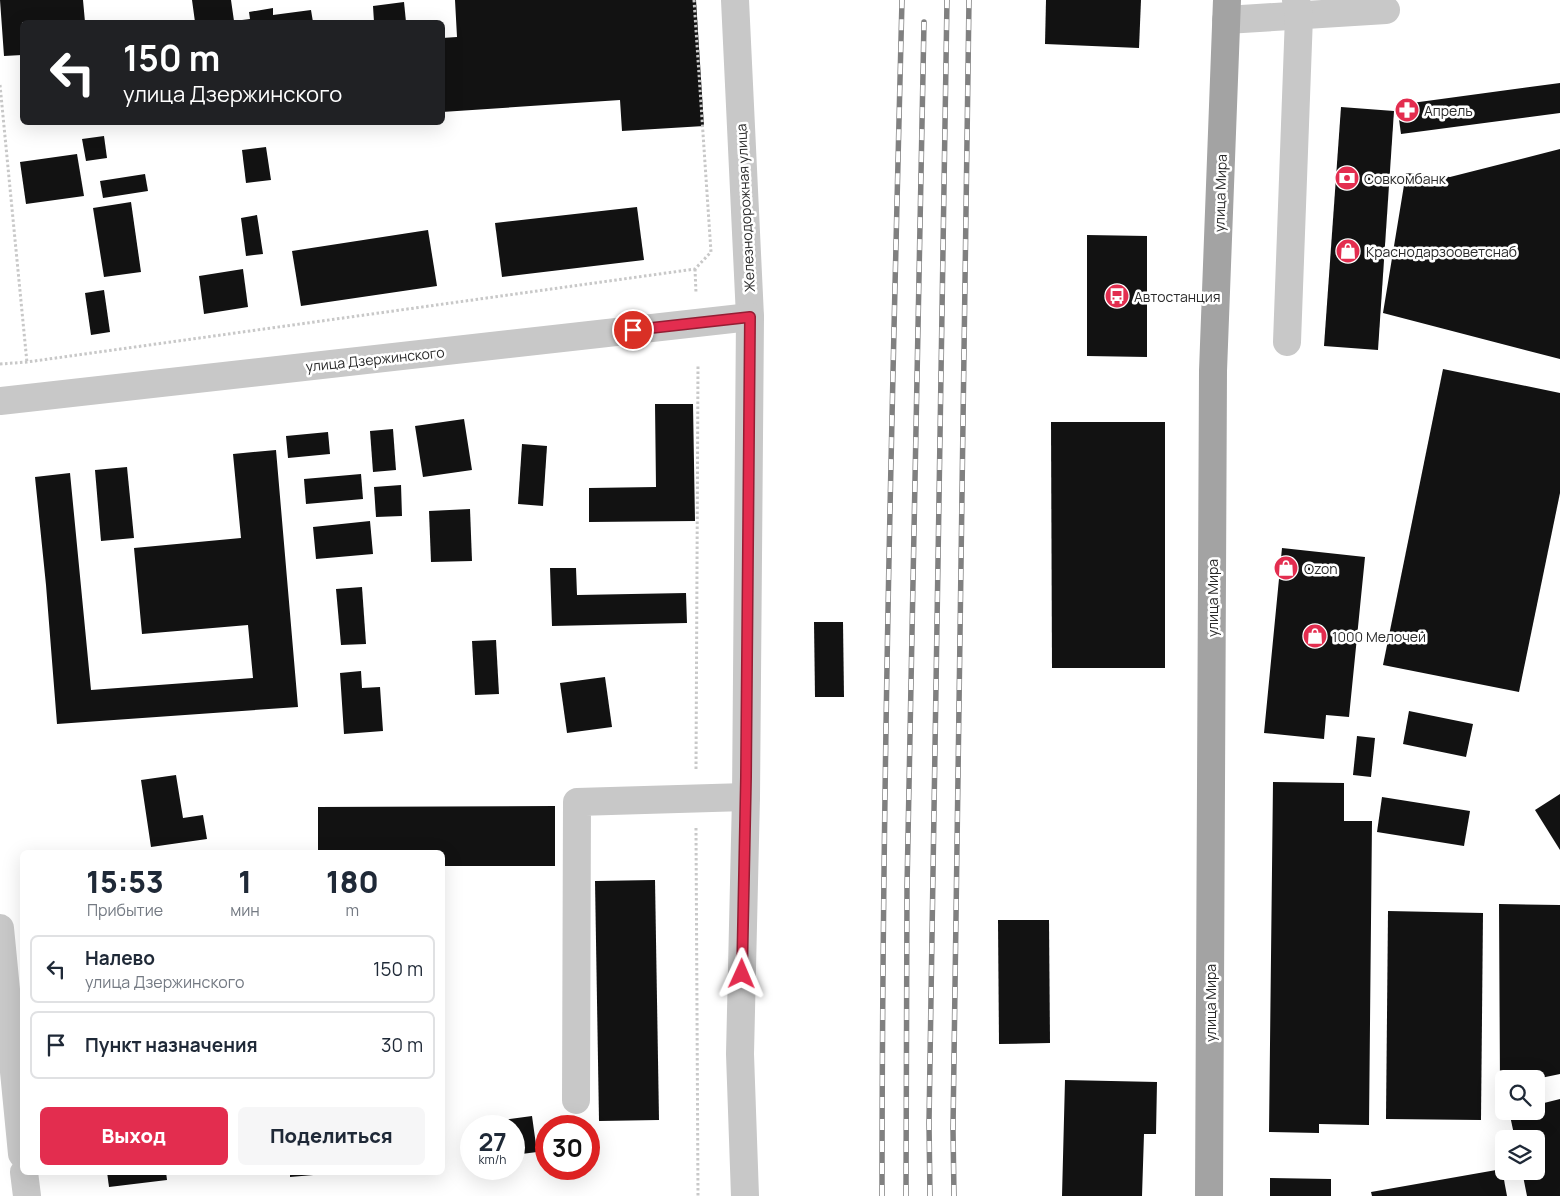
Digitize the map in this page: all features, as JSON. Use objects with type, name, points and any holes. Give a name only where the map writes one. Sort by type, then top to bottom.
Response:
[{"type":"main road","name":"улица Мира","points":[[1209,1196],[1213,371],[1226,10]]},
{"type":"street","name":"Железнодорожная улица","points":[[735,0],[750,317],[746,797],[740,1054],[746,1196]]},
{"type":"street","points":[[1226,10],[1297,8],[1386,10]]},
{"type":"street","points":[[1287,342],[1297,8]]},
{"type":"street","name":"улица Дзержинского","points":[[13,400],[750,317]]},
{"type":"street","points":[[576,1100],[577,802],[746,797]]},
{"type":"street","points":[[0,928],[20,1133]]},
{"type":"street","points":[[24,1175],[27,1196]]},
{"type":"path","points":[[0,364],[27,362],[694,269],[711,252],[694,0]]},
{"type":"path","points":[[0,85],[27,362],[13,400]]},
{"type":"path","points":[[694,269],[697,301]]},
{"type":"building","points":[[0,0],[83,0],[85,20],[20,20],[20,55],[4,56]]},
{"type":"building","points":[[192,0],[231,0],[234,20],[195,20]]},
{"type":"building","points":[[455,0],[696,0],[704,126],[622,131],[620,100],[445,112],[445,38],[457,37]]},
{"type":"building","points":[[1046,0],[1141,0],[1139,48],[1045,44]]},
{"type":"building","points":[[404,2],[406,20],[374,20],[373,6]]},
{"type":"building","points":[[273,8],[273,15],[311,10],[313,20],[242,20],[250,19],[249,12]]},
{"type":"building","points":[[1560,83],[1560,113],[1401,134],[1397,105]]},
{"type":"building","points":[[1341,107],[1394,111],[1378,350],[1324,346]]},
{"type":"building","points":[[104,136],[107,158],[86,161],[82,139]]},
{"type":"building","points":[[266,147],[271,180],[246,183],[242,150]]},
{"type":"building","points":[[1560,149],[1560,359],[1383,313],[1406,173],[1450,177]]},
{"type":"building","points":[[77,154],[84,196],[26,204],[20,162]]},
{"type":"building","points":[[145,174],[148,191],[103,198],[100,181]]},
{"type":"building","points":[[131,202],[141,272],[104,277],[93,208]]},
{"type":"building","points":[[637,207],[644,260],[502,277],[495,223]]},
{"type":"building","points":[[257,215],[263,254],[246,256],[241,218]]},
{"type":"building","points":[[428,230],[437,286],[301,306],[292,251]]},
{"type":"building","name":"Автостанция","points":[[1087,235],[1147,236],[1147,357],[1087,356]]},
{"type":"building","points":[[243,269],[248,307],[204,314],[199,276]]},
{"type":"building","points":[[104,290],[110,332],[91,335],[85,293]]},
{"type":"building","points":[[1443,369],[1560,393],[1560,493],[1519,692],[1383,665]]},
{"type":"building","points":[[655,404],[693,404],[695,521],[589,522],[589,488],[656,487]]},
{"type":"building","points":[[464,419],[472,470],[423,477],[415,426]]},
{"type":"building","points":[[1051,422],[1165,422],[1165,668],[1052,668]]},
{"type":"building","points":[[393,429],[396,470],[373,472],[370,431]]},
{"type":"building","points":[[328,432],[330,454],[288,458],[286,436]]},
{"type":"building","points":[[522,444],[547,446],[543,506],[518,504]]},
{"type":"building","points":[[276,450],[298,707],[57,724],[35,477],[70,473],[91,690],[253,678],[248,625],[142,634],[134,548],[241,538],[233,454]]},
{"type":"building","points":[[127,467],[134,538],[101,541],[95,470]]},
{"type":"building","points":[[361,474],[363,499],[306,504],[304,479]]},
{"type":"building","points":[[401,485],[402,516],[376,517],[374,487]]},
{"type":"building","points":[[470,509],[472,561],[431,562],[429,511]]},
{"type":"building","points":[[370,521],[373,554],[316,559],[313,527]]},
{"type":"building","name":"1000 Мелочей","points":[[1282,548],[1365,557],[1349,717],[1326,715],[1324,739],[1264,733]]},
{"type":"building","points":[[550,568],[576,568],[577,595],[686,593],[687,623],[552,626]]},
{"type":"building","points":[[362,587],[366,644],[341,645],[336,589]]},
{"type":"building","points":[[814,622],[843,622],[844,697],[815,697]]},
{"type":"building","points":[[496,640],[499,694],[475,695],[472,641]]},
{"type":"building","points":[[361,671],[362,688],[380,687],[383,731],[344,734],[340,673]]},
{"type":"building","points":[[605,677],[612,727],[567,733],[560,683]]},
{"type":"building","points":[[1409,711],[1473,724],[1466,757],[1403,744]]},
{"type":"building","points":[[1357,736],[1375,738],[1371,777],[1353,775]]},
{"type":"building","points":[[176,775],[183,818],[203,815],[207,839],[151,847],[141,780]]},
{"type":"building","points":[[1273,782],[1344,783],[1344,821],[1372,821],[1369,1125],[1319,1124],[1319,1133],[1269,1132]]},
{"type":"building","points":[[1560,794],[1560,850],[1535,810]]},
{"type":"building","points":[[1382,797],[1470,811],[1464,846],[1377,832]]},
{"type":"building","points":[[555,806],[555,866],[445,866],[445,850],[318,850],[318,807]]},
{"type":"building","points":[[655,880],[659,1120],[600,1121],[595,881]]},
{"type":"building","points":[[1499,904],[1560,905],[1560,1074],[1545,1077],[1545,1070],[1500,1070]]},
{"type":"building","points":[[1388,911],[1483,913],[1481,1120],[1386,1119]]},
{"type":"building","points":[[998,920],[1049,920],[1050,1043],[999,1044]]},
{"type":"building","points":[[1065,1080],[1157,1082],[1156,1134],[1144,1134],[1142,1196],[1062,1196]]},
{"type":"building","points":[[1560,1099],[1560,1196],[1527,1196],[1524,1180],[1545,1180],[1545,1130],[1513,1130],[1511,1120],[1545,1120],[1545,1103]]},
{"type":"building","points":[[532,1116],[535,1152],[525,1154],[525,1117]]},
{"type":"building","points":[[1495,1170],[1495,1180],[1504,1180],[1507,1196],[1372,1196],[1371,1192]]},
{"type":"building","points":[[107,1175],[166,1175],[167,1180],[109,1187]]},
{"type":"building","points":[[290,1175],[313,1175],[290,1177]]},
{"type":"building","points":[[1270,1178],[1331,1179],[1331,1196],[1270,1196]]},
{"type":"railway","points":[[882,1196],[886,747],[902,0]]},
{"type":"railway","points":[[930,1196],[929,1123],[947,0]]},
{"type":"railway","points":[[954,1196],[953,1129],[969,0]]},
{"type":"railway","points":[[906,1196],[907,888],[924,22]]},
{"type":"place","name":"Апрель","points":[[1407,110]]},
{"type":"place","name":"Совкомбанк","points":[[1347,178]]},
{"type":"place","name":"Краснодарзооветснаб","points":[[1348,251]]},
{"type":"place","name":"Автостанция","points":[[1117,296]]},
{"type":"place","name":"Ozon","points":[[1286,568]]},
{"type":"place","name":"1000 Мелочей","points":[[1315,636]]},
{"type":"route","points":[[633,330],[750,317],[746,777],[742,974]]}]
